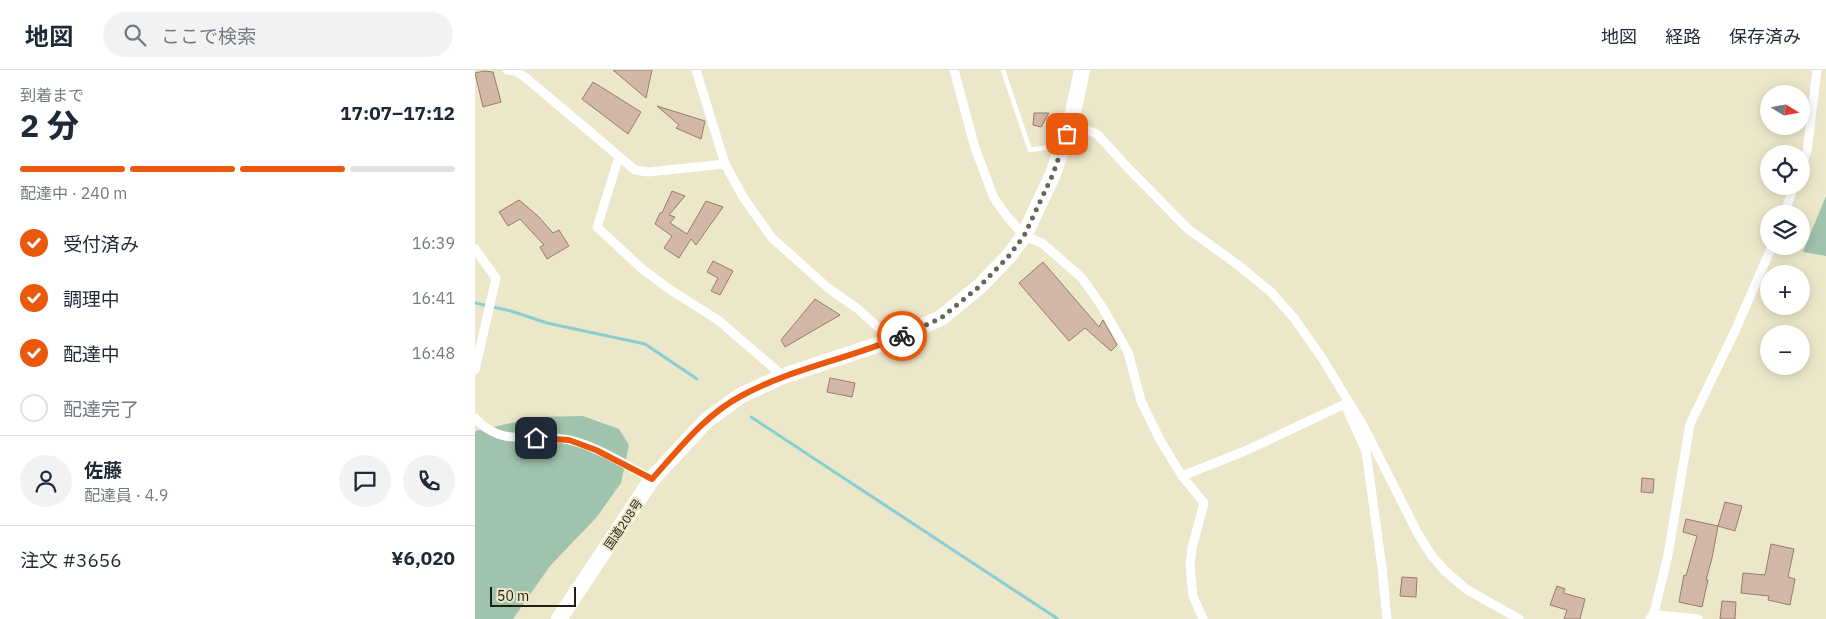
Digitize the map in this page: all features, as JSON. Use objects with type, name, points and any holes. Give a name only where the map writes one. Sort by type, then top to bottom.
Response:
[{"type":"highway","name":"国道208号","points":[[559,619],[652,479],[707,420],[740,396],[783,376],[892,340],[941,318],[980,286],[1008,257],[1024,236],[1053,174],[1071,122],[1082,70]]},
{"type":"street","points":[[507,70],[515,71],[545,93],[635,170],[648,172],[725,164]]},
{"type":"street","points":[[696,70],[725,164],[743,197],[772,238],[828,288],[857,309],[892,340]]},
{"type":"street","points":[[954,70],[975,148],[994,198],[1024,236],[1042,243],[1082,278],[1101,305],[1128,352],[1141,401],[1160,440],[1182,476],[1203,503],[1192,548],[1190,566],[1193,596],[1203,619]]},
{"type":"street","points":[[1808,145],[1817,70]]},
{"type":"street","points":[[1071,122],[1098,135],[1188,230],[1238,265],[1271,292],[1294,318],[1347,404],[1387,470],[1418,534],[1432,556],[1445,571],[1467,589],[1519,619]]},
{"type":"street","points":[[619,157],[597,226],[641,268],[669,289],[718,320],[783,376]]},
{"type":"street","points":[[475,249],[497,278],[475,370]]},
{"type":"street","points":[[1698,619],[1652,616],[1668,555],[1690,424],[1735,331],[1738,320],[1768,255]]},
{"type":"street","points":[[1182,476],[1245,451],[1347,404]]},
{"type":"street","points":[[1347,404],[1366,451],[1387,619]]},
{"type":"street","points":[[475,418],[489,431],[500,436],[569,440],[596,450],[652,479]]},
{"type":"lane","points":[[1003,70],[1030,150],[1063,145]]},
{"type":"green space","points":[[1826,196],[1826,256],[1810,253],[1810,235]]},
{"type":"green space","points":[[583,416],[619,429],[629,445],[621,483],[596,518],[550,566],[513,619],[475,619],[475,431],[538,417]]},
{"type":"building","points":[[613,70],[652,70],[646,98]]},
{"type":"building","points":[[493,72],[501,102],[483,107],[475,73]]},
{"type":"building","points":[[593,82],[641,112],[628,134],[582,99]]},
{"type":"building","points":[[657,106],[705,121],[701,139],[676,128],[679,125]]},
{"type":"building","points":[[1034,113],[1049,113],[1041,127],[1033,125]]},
{"type":"building","points":[[672,191],[685,196],[669,215],[675,217],[670,223],[687,234],[706,201],[723,207],[696,245],[691,239],[679,258],[664,248],[672,236],[655,224]]},
{"type":"building","points":[[519,200],[538,216],[553,233],[559,230],[569,246],[547,259],[540,247],[544,245],[520,219],[508,226],[499,212]]},
{"type":"building","points":[[713,261],[733,271],[720,295],[711,291],[718,278],[707,272]]},
{"type":"building","points":[[1043,262],[1099,327],[1103,320],[1117,345],[1111,351],[1085,328],[1069,341],[1019,283]]},
{"type":"building","points":[[815,299],[840,315],[785,347],[781,340]]},
{"type":"building","points":[[830,378],[855,383],[852,397],[827,392]]},
{"type":"building","points":[[1642,478],[1654,479],[1653,493],[1641,492]]},
{"type":"building","points":[[1725,502],[1742,506],[1735,531],[1718,526]]},
{"type":"building","points":[[1686,519],[1718,526],[1702,607],[1679,602],[1684,575],[1686,576],[1697,536],[1683,532]]},
{"type":"building","points":[[1771,544],[1794,549],[1788,577],[1795,579],[1790,605],[1768,600],[1769,596],[1741,593],[1743,573],[1765,575]]},
{"type":"building","points":[[1402,577],[1417,578],[1416,597],[1400,596]]},
{"type":"building","points":[[1557,586],[1565,589],[1563,593],[1585,599],[1580,619],[1564,619],[1567,610],[1550,605]]},
{"type":"building","points":[[1722,601],[1736,602],[1735,619],[1720,619]]},
{"type":"waterway","points":[[475,303],[511,311],[547,323],[645,344],[697,379]]},
{"type":"waterway","points":[[751,417],[1058,619]]},
{"type":"way so far","points":[[902,336],[941,318],[980,286],[1008,257],[1024,236],[1053,174],[1067,134]]},
{"type":"route","points":[[536,438],[569,440],[596,450],[652,479],[707,420],[740,396],[783,376],[902,336]]}]
